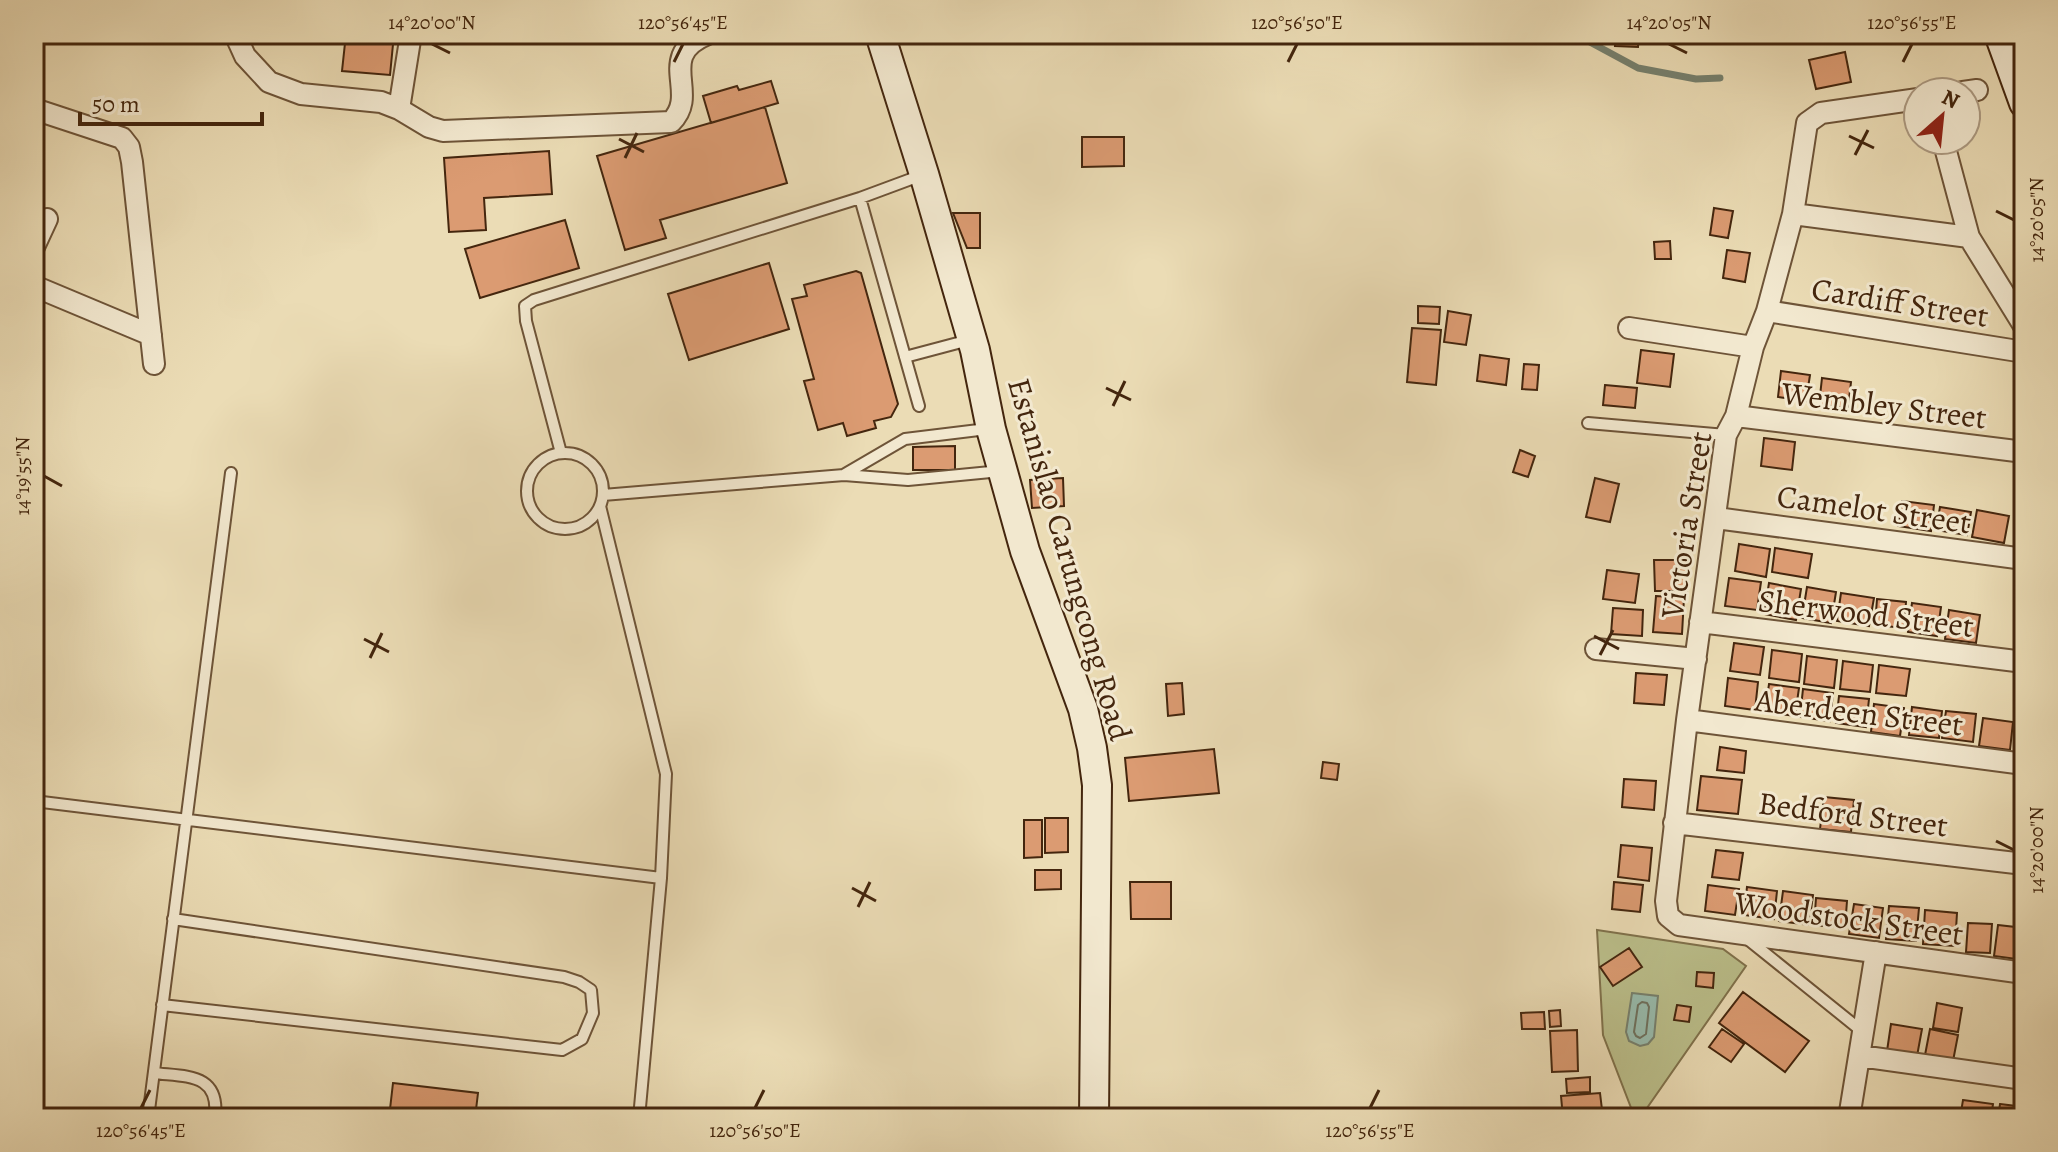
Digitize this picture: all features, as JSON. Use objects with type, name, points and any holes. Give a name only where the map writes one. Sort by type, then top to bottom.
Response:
[{"type":"street","points":[[235,34],[245,56],[269,82],[301,94],[381,102],[443,131],[671,122],[682,105],[680,59],[694,40],[708,34]]},
{"type":"street","points":[[399,109],[411,34]]},
{"type":"street","name":"Estanislao Carungcong Road","points":[[880,34],[971,339],[991,429],[1025,551],[1074,679],[1092,748],[1097,785],[1094,1118]]},
{"type":"street","points":[[1999,34],[2024,103]]},
{"type":"street","name":"Victoria Street","points":[[1668,916],[1666,901],[1674,823],[1726,435],[1736,416],[1793,214],[1807,123],[1821,113],[1902,101]]},
{"type":"street","points":[[34,109],[122,138],[127,143],[132,162],[154,364]]},
{"type":"street","points":[[1947,156],[1969,237],[2024,326]]},
{"type":"street","points":[[1793,214],[1969,237]]},
{"type":"street","points":[[34,247],[47,219]]},
{"type":"street","points":[[34,286],[151,335]]},
{"type":"street","name":"Cardiff Street","points":[[1767,311],[2024,352]]},
{"type":"street","points":[[1629,328],[1753,347]]},
{"type":"street","name":"Wembley Street","points":[[1736,416],[2024,452]]},
{"type":"street","name":"Camelot Street","points":[[1716,518],[2024,559]]},
{"type":"street","name":"Sherwood Street","points":[[1700,622],[2024,662]]},
{"type":"street","points":[[1596,649],[1696,659]]},
{"type":"street","name":"Aberdeen Street","points":[[1687,720],[2024,764]]},
{"type":"street","name":"Bedford Street","points":[[1674,823],[2024,864]]},
{"type":"street","name":"Woodstock Street","points":[[1668,916],[1679,925],[2024,973]]},
{"type":"street","points":[[1849,1118],[1876,952]]},
{"type":"street","points":[[1860,1056],[2024,1079]]},
{"type":"lane","points":[[561,453],[526,321],[525,306],[534,300],[860,198],[924,174]]},
{"type":"lane","points":[[860,198],[919,406]]},
{"type":"lane","points":[[905,357],[971,339]]},
{"type":"lane","points":[[1588,423],[1726,435]]},
{"type":"lane","points":[[844,475],[905,439],[991,429]]},
{"type":"lane","points":[[602,501],[586,523],[576,528],[552,527],[533,512],[528,501],[529,477],[545,458],[561,453],[581,456],[599,473],[603,484],[602,501],[666,774],[661,878],[639,1118]]},
{"type":"lane","points":[[602,501],[844,475],[908,480],[1003,471]]},
{"type":"lane","points":[[148,1118],[231,473]]},
{"type":"lane","points":[[34,801],[661,878]]},
{"type":"lane","points":[[162,1005],[562,1050],[582,1039],[593,1013],[591,990],[564,977],[173,919]]},
{"type":"lane","points":[[1740,933],[1863,1032]]},
{"type":"lane","points":[[154,1073],[198,1078],[207,1084],[214,1094],[215,1118]]},
{"type":"green space","points":[[1597,930],[1723,949],[1746,966],[1640,1118],[1635,1118],[1603,1035]]},
{"type":"water","points":[[1632,993],[1658,996],[1654,1037],[1648,1044],[1640,1046],[1629,1041],[1626,1032]]},
{"type":"building","points":[[346,34],[394,34],[390,75],[342,71]]},
{"type":"building","points":[[1616,34],[1639,34],[1638,47],[1615,46]]},
{"type":"building","points":[[1668,34],[1693,34],[1694,38],[1669,43]]},
{"type":"building","points":[[1845,52],[1851,82],[1816,89],[1809,60]]},
{"type":"building","points":[[771,81],[778,103],[711,123],[703,96],[737,86],[739,90]]},
{"type":"building","points":[[765,107],[787,183],[660,220],[666,238],[625,250],[597,156]]},
{"type":"building","points":[[1082,137],[1124,137],[1124,166],[1082,167]]},
{"type":"building","points":[[549,151],[552,194],[484,198],[486,230],[449,232],[444,158]]},
{"type":"building","points":[[1714,208],[1733,211],[1728,238],[1710,235]]},
{"type":"building","points":[[953,213],[980,213],[980,248],[967,248]]},
{"type":"building","points":[[565,220],[579,268],[480,298],[465,249]]},
{"type":"building","points":[[1670,241],[1671,259],[1655,259],[1654,242]]},
{"type":"building","points":[[1727,250],[1750,253],[1745,282],[1723,278]]},
{"type":"building","points":[[769,263],[789,329],[689,360],[668,294]]},
{"type":"building","points":[[856,271],[861,273],[898,404],[891,417],[874,421],[876,428],[847,436],[843,423],[818,430],[804,381],[814,379],[792,299],[807,296],[804,285]]},
{"type":"building","points":[[1418,306],[1440,307],[1439,324],[1418,323]]},
{"type":"building","points":[[1448,311],[1471,315],[1466,345],[1444,342]]},
{"type":"building","points":[[1412,328],[1441,330],[1436,385],[1407,382]]},
{"type":"building","points":[[1641,350],[1674,354],[1670,387],[1637,383]]},
{"type":"building","points":[[1480,355],[1509,359],[1506,385],[1477,381]]},
{"type":"building","points":[[1524,364],[1539,365],[1537,390],[1522,389]]},
{"type":"building","points":[[1781,371],[1810,375],[1806,401],[1778,397]]},
{"type":"building","points":[[1822,378],[1851,382],[1848,408],[1819,405]]},
{"type":"building","points":[[1605,385],[1637,388],[1635,408],[1603,405]]},
{"type":"building","points":[[1764,438],[1795,442],[1792,470],[1761,466]]},
{"type":"building","points":[[955,446],[955,470],[913,470],[913,447]]},
{"type":"building","points":[[1520,450],[1535,456],[1528,477],[1513,472]]},
{"type":"building","points":[[1063,478],[1064,506],[1032,508],[1030,480]]},
{"type":"building","points":[[1595,478],[1619,484],[1610,522],[1586,517]]},
{"type":"building","points":[[1902,501],[1934,505],[1931,531],[1898,526]]},
{"type":"building","points":[[1940,507],[1971,512],[1967,535],[1936,530]]},
{"type":"building","points":[[1977,510],[2009,516],[2004,543],[1972,537]]},
{"type":"building","points":[[1739,544],[1770,549],[1766,577],[1735,571]]},
{"type":"building","points":[[1775,548],[1812,554],[1808,578],[1772,572]]},
{"type":"building","points":[[1654,560],[1686,560],[1687,591],[1655,591]]},
{"type":"building","points":[[1607,570],[1639,574],[1635,603],[1603,599]]},
{"type":"building","points":[[1729,578],[1761,582],[1757,610],[1725,606]]},
{"type":"building","points":[[1769,583],[1801,589],[1796,620],[1764,614]]},
{"type":"building","points":[[1807,587],[1836,592],[1831,623],[1802,618]]},
{"type":"building","points":[[1841,593],[1874,598],[1869,626],[1837,621]]},
{"type":"building","points":[[1656,596],[1684,598],[1682,634],[1653,632]]},
{"type":"building","points":[[1877,599],[1906,602],[1904,628],[1875,625]]},
{"type":"building","points":[[1912,603],[1941,607],[1937,636],[1908,632]]},
{"type":"building","points":[[1613,608],[1643,610],[1642,636],[1611,634]]},
{"type":"building","points":[[1949,610],[1980,615],[1976,643],[1945,639]]},
{"type":"building","points":[[1734,643],[1764,647],[1760,675],[1730,671]]},
{"type":"building","points":[[1772,650],[1802,654],[1799,682],[1769,678]]},
{"type":"building","points":[[1807,656],[1837,660],[1834,688],[1804,684]]},
{"type":"building","points":[[1843,661],[1873,665],[1870,692],[1840,689]]},
{"type":"building","points":[[1879,665],[1910,669],[1906,696],[1876,693]]},
{"type":"building","points":[[1636,673],[1667,675],[1664,705],[1634,703]]},
{"type":"building","points":[[1728,678],[1758,682],[1755,710],[1725,706]]},
{"type":"building","points":[[1182,683],[1184,714],[1168,716],[1166,684]]},
{"type":"building","points":[[1769,684],[1799,688],[1795,716],[1765,712]]},
{"type":"building","points":[[1803,689],[1833,693],[1830,721],[1800,717]]},
{"type":"building","points":[[1839,696],[1869,699],[1866,727],[1836,723]]},
{"type":"building","points":[[1874,704],[1904,708],[1900,736],[1871,732]]},
{"type":"building","points":[[1912,707],[1942,711],[1939,738],[1909,735]]},
{"type":"building","points":[[1946,711],[1976,714],[1973,742],[1942,738]]},
{"type":"building","points":[[1983,718],[2013,722],[2010,750],[1979,746]]},
{"type":"building","points":[[2019,721],[2024,722],[2024,750],[2015,749]]},
{"type":"building","points":[[1720,747],[1746,751],[1744,773],[1717,770]]},
{"type":"building","points":[[1214,749],[1219,793],[1129,801],[1125,758]]},
{"type":"building","points":[[1323,762],[1339,764],[1337,780],[1321,778]]},
{"type":"building","points":[[1701,776],[1742,780],[1738,814],[1697,810]]},
{"type":"building","points":[[1624,779],[1656,781],[1654,810],[1622,807]]},
{"type":"building","points":[[1824,797],[1854,800],[1851,832],[1820,829]]},
{"type":"building","points":[[1045,818],[1068,818],[1068,852],[1045,853]]},
{"type":"building","points":[[1024,820],[1042,820],[1042,857],[1024,858]]},
{"type":"building","points":[[1621,845],[1652,848],[1649,881],[1618,877]]},
{"type":"building","points":[[1716,850],[1743,853],[1739,880],[1712,877]]},
{"type":"building","points":[[1035,870],[1061,870],[1061,889],[1035,890]]},
{"type":"building","points":[[1130,882],[1171,882],[1171,919],[1131,919]]},
{"type":"building","points":[[1614,882],[1643,885],[1640,912],[1612,909]]},
{"type":"building","points":[[1708,885],[1739,889],[1735,915],[1705,911]]},
{"type":"building","points":[[1747,887],[1777,891],[1774,919],[1744,915]]},
{"type":"building","points":[[1783,891],[1813,895],[1809,925],[1779,921]]},
{"type":"building","points":[[1816,898],[1847,901],[1845,928],[1814,925]]},
{"type":"building","points":[[1854,904],[1883,908],[1879,938],[1849,934]]},
{"type":"building","points":[[1889,906],[1919,908],[1916,941],[1886,939]]},
{"type":"building","points":[[1925,910],[1957,913],[1955,946],[1923,944]]},
{"type":"building","points":[[1968,923],[1992,924],[1990,953],[1966,952]]},
{"type":"building","points":[[1998,925],[2024,928],[2024,960],[1994,956]]},
{"type":"building","points":[[1629,948],[1642,967],[1613,986],[1600,967]]},
{"type":"building","points":[[1697,972],[1714,973],[1713,988],[1696,986]]},
{"type":"building","points":[[1743,992],[1809,1041],[1785,1072],[1719,1023]]},
{"type":"building","points":[[1937,1003],[1962,1008],[1958,1032],[1933,1028]]},
{"type":"building","points":[[1677,1005],[1691,1007],[1689,1022],[1674,1020]]},
{"type":"building","points":[[1560,1010],[1561,1026],[1550,1027],[1549,1011]]},
{"type":"building","points":[[1544,1012],[1545,1029],[1522,1029],[1521,1013]]},
{"type":"building","points":[[1891,1024],[1922,1029],[1917,1056],[1887,1051]]},
{"type":"building","points":[[1722,1029],[1744,1044],[1731,1062],[1709,1047]]},
{"type":"building","points":[[1930,1029],[1958,1035],[1953,1061],[1925,1055]]},
{"type":"building","points":[[1577,1030],[1578,1071],[1552,1072],[1550,1031]]},
{"type":"building","points":[[1590,1077],[1590,1092],[1567,1093],[1566,1079]]},
{"type":"building","points":[[393,1083],[478,1093],[475,1118],[389,1118]]},
{"type":"building","points":[[1600,1093],[1603,1118],[1563,1118],[1561,1096]]},
{"type":"building","points":[[1963,1100],[1993,1104],[1991,1118],[1960,1118]]},
{"type":"building","points":[[2000,1104],[2024,1107],[2024,1118],[1998,1118]]},
{"type":"waterway","points":[[1575,34],[1638,68],[1696,79],[1720,78]]}]
